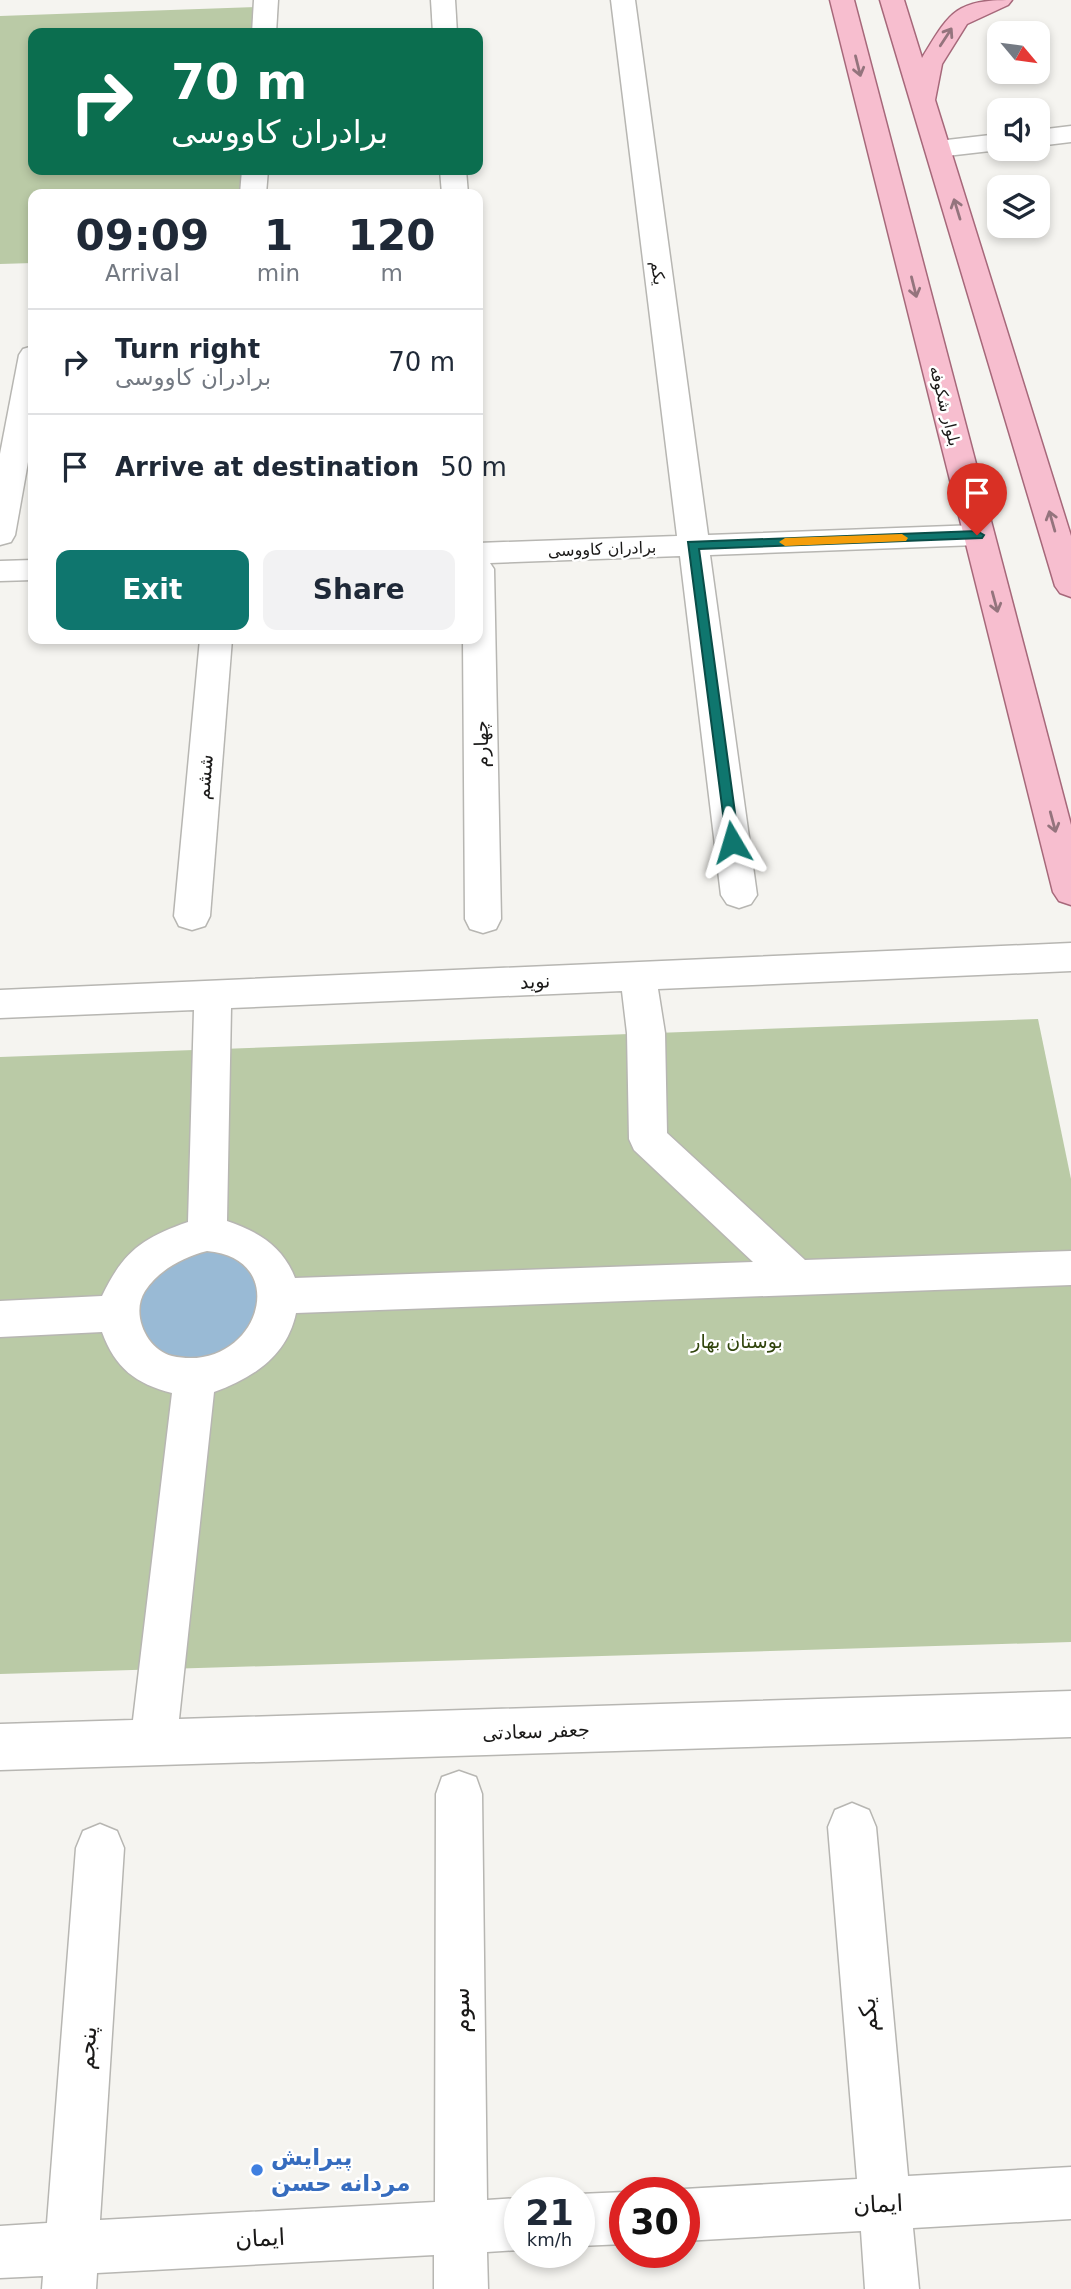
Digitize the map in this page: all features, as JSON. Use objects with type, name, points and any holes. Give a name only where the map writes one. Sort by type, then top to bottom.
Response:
[{"type":"main road","name":"بلوار شکوفه","points":[[842,0],[977,535],[1071,892]]},
{"type":"main road","points":[[892,0],[1071,586]]},
{"type":"main road","points":[[923,99],[930,64],[958,19],[1000,0]]},
{"type":"street","points":[[264,28],[266,0]]},
{"type":"street","points":[[443,0],[445,28]]},
{"type":"street","name":"یکم","points":[[623,0],[739,895]]},
{"type":"street","points":[[1050,137],[1071,134]]},
{"type":"street","points":[[938,149],[987,143]]},
{"type":"street","points":[[0,535],[28,382]]},
{"type":"street","name":"برادران کاووسی","points":[[483,553],[977,535]]},
{"type":"street","points":[[0,571],[28,570]]},
{"type":"street","name":"ششم","points":[[192,916],[216,644]]},
{"type":"street","name":"چهارم","points":[[479,644],[483,919]]},
{"type":"street","name":"نوید","points":[[0,1004],[1071,957]]},
{"type":"street","points":[[638,976],[646,1033],[648,1139],[796,1277]]},
{"type":"street","points":[[207,1234],[213,995]]},
{"type":"street","points":[[207,1234],[236,1240],[259,1256],[270,1268],[278,1296],[276,1316],[265,1340],[245,1361],[226,1371],[195,1378],[175,1378],[155,1370],[139,1359],[128,1345],[119,1313],[127,1284],[142,1264],[161,1249],[178,1241],[207,1234]]},
{"type":"street","points":[[278,1296],[1071,1268]]},
{"type":"street","points":[[0,1319],[119,1313]]},
{"type":"street","points":[[153,1742],[195,1378]]},
{"type":"street","name":"جعفر سعادتی","points":[[0,1747],[1071,1714]]},
{"type":"street","name":"سوم","points":[[459,1794],[462,2227]]},
{"type":"street","name":"یکم","points":[[852,1827],[892,2289]]},
{"type":"street","name":"پنجم","points":[[71,2268],[100,1848]]},
{"type":"street","name":"ایمان","points":[[700,2214],[1071,2193]]},
{"type":"street","name":"ایمان","points":[[0,2252],[71,2268],[504,2225]]},
{"type":"street","points":[[461,2289],[462,2227]]},
{"type":"green space","points":[[256,7],[254,28],[28,28],[28,175],[243,175],[241,189],[28,189],[28,263],[0,264],[0,16]]},
{"type":"green space","name":"بوستان بهار","points":[[1038,1019],[1071,1179],[1071,1642],[0,1674],[0,1057]]},
{"type":"water","points":[[214,1249],[251,1265],[267,1298],[238,1352],[172,1363],[139,1339],[133,1302],[153,1267]]},
{"type":"slow traffic","points":[[785,542],[902,538]]},
{"type":"place","name":"پیرایش مردانه حسن","points":[[257,2170]]},
{"type":"route","points":[[732,842],[692,545],[977,535]]}]
